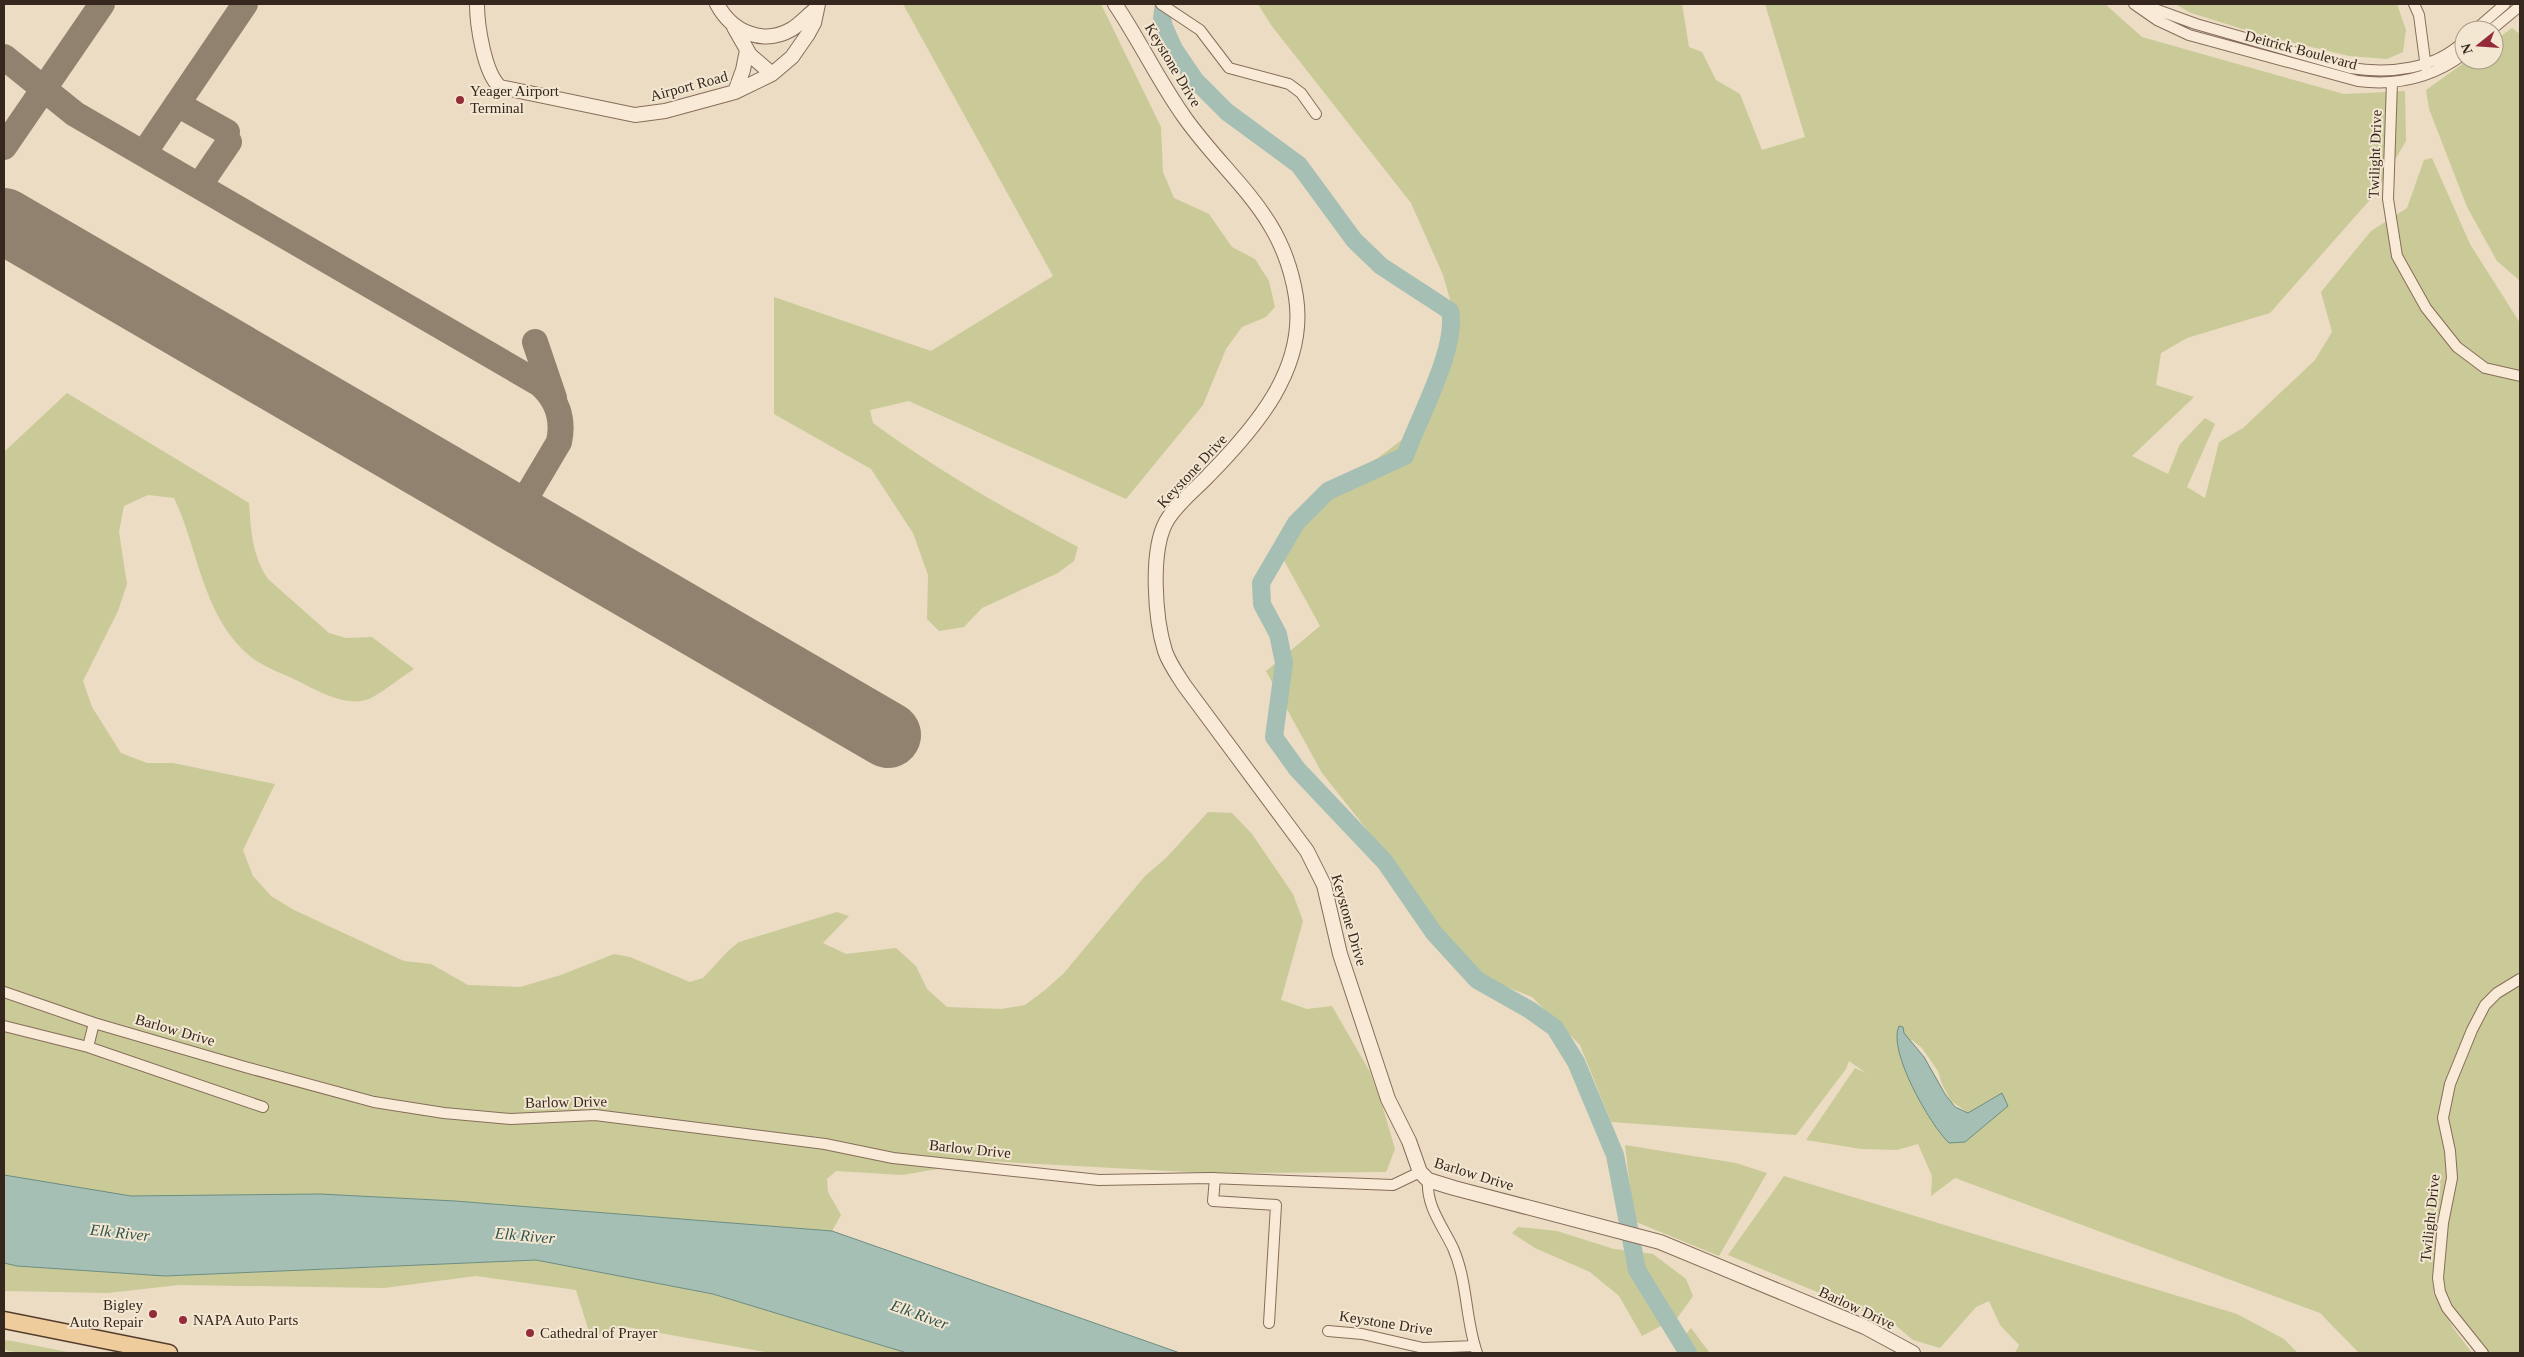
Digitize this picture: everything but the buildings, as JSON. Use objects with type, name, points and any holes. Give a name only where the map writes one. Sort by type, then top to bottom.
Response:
[{"type":"main road","points":[[4,1320],[169,1353]]},
{"type":"street","name":"Airport Road","points":[[478,4],[482,39],[491,75],[496,84],[504,89],[635,115],[657,113],[735,92],[772,74],[792,57],[808,34],[814,23],[817,6]]},
{"type":"street","points":[[717,4],[734,27],[747,50],[756,61],[772,74]]},
{"type":"street","name":"Keystone Drive","points":[[1115,4],[1184,117],[1268,218],[1284,254],[1297,307],[1294,343],[1274,397],[1245,437],[1176,509],[1164,528],[1159,545],[1157,585],[1162,641],[1171,664],[1184,685],[1307,851],[1320,874],[1340,954],[1379,1073],[1424,1176],[1428,1198],[1460,1268],[1476,1350],[1423,1348],[1362,1334],[1328,1331]]},
{"type":"street","points":[[1161,4],[1173,10],[1200,30],[1229,68],[1289,84],[1301,93],[1316,114]]},
{"type":"street","name":"Deitrick Boulevard","points":[[2134,4],[2157,20],[2189,35],[2358,81],[2403,82],[2427,74],[2454,61]]},
{"type":"street","name":"Deitrick Boulevard","points":[[2141,4],[2196,24],[2350,68],[2386,72],[2425,63],[2446,55],[2454,49]]},
{"type":"street","points":[[2414,4],[2419,15],[2427,74]]},
{"type":"street","points":[[2487,20],[2505,4]]},
{"type":"street","name":"Airport Road","points":[[734,27],[753,35],[779,34],[794,28],[817,6]]},
{"type":"street","points":[[2503,20],[2519,7]]},
{"type":"street","points":[[735,92],[744,70],[747,50]]},
{"type":"street","name":"Twilight Drive","points":[[2392,82],[2388,199],[2397,256],[2426,308],[2457,347],[2484,368],[2520,376]]},
{"type":"street","name":"Twilight Drive","points":[[2483,1353],[2448,1308],[2440,1292],[2438,1278],[2443,1223],[2452,1178],[2450,1151],[2443,1118],[2450,1084],[2472,1030],[2485,1005],[2497,993],[2520,979]]},
{"type":"street","name":"Barlow Drive","points":[[4,992],[94,1023],[374,1102],[444,1113],[511,1119],[595,1115],[825,1144],[893,1158],[1099,1180],[1216,1178],[1393,1185],[1424,1176],[1649,1239],[1856,1323],[1913,1353]]},
{"type":"street","points":[[88,1047],[94,1023]]},
{"type":"street","points":[[4,1026],[88,1047],[263,1107]]},
{"type":"street","points":[[1216,1178],[1213,1201],[1276,1205],[1269,1323]]},
{"type":"green space","points":[[903,4],[1101,4],[1161,127],[1163,172],[1174,198],[1209,214],[1232,247],[1255,259],[1269,281],[1275,307],[1266,317],[1242,327],[1226,349],[1203,405],[1126,499],[909,401],[870,410],[873,423],[922,457],[1025,519],[1078,547],[1074,561],[1058,573],[982,608],[964,627],[939,631],[927,619],[928,575],[913,533],[871,469],[774,414],[774,297],[931,351],[1053,276]]},
{"type":"green space","points":[[1258,4],[1682,4],[1689,47],[1702,52],[1716,80],[1740,94],[1762,150],[1805,137],[1765,4],[2105,4],[2142,37],[2344,94],[2405,91],[2406,141],[2375,194],[2270,313],[2187,338],[2161,353],[2156,385],[2194,397],[2132,456],[2168,474],[2180,444],[2205,418],[2215,424],[2187,487],[2205,498],[2219,442],[2243,428],[2315,360],[2332,332],[2321,292],[2371,231],[2407,208],[2424,160],[2432,158],[2470,244],[2520,323],[2520,1353],[2488,1353],[2459,1320],[2442,1290],[2433,1292],[2454,1329],[2472,1353],[2359,1353],[2320,1313],[1955,1178],[1931,1196],[1932,1176],[1918,1144],[1897,1150],[1861,1149],[1806,1140],[1855,1068],[1866,1073],[1849,1061],[1846,1069],[1796,1135],[1611,1122],[1580,1045],[1532,997],[1487,979],[1447,943],[1384,851],[1322,773],[1266,671],[1320,626],[1281,555],[1312,501],[1355,475],[1419,427],[1438,383],[1455,317],[1443,275],[1411,203],[1271,25]],"holes":[[[1912,1040],[1922,1048],[1938,1071],[1951,1101],[1968,1113],[2002,1093],[1944,1138],[1919,1099],[1898,1045]]]},
{"type":"green space","points":[[2175,4],[2397,4],[2406,30],[2403,52],[2387,59],[2349,56],[2265,36],[2191,13]]},
{"type":"green space","points":[[2512,28],[2520,34],[2520,281],[2497,261],[2467,207],[2429,109],[2426,90],[2454,70],[2504,70],[2504,34]]},
{"type":"green space","points":[[67,393],[249,503],[255,552],[268,579],[329,633],[346,638],[372,637],[414,669],[373,697],[354,701],[334,698],[324,694],[262,664],[251,657],[235,641],[222,623],[203,582],[174,498],[148,495],[124,506],[119,532],[127,584],[118,611],[83,681],[92,707],[121,753],[147,763],[173,763],[275,784],[243,850],[253,876],[271,896],[294,910],[404,961],[431,964],[468,985],[520,987],[561,975],[614,954],[630,957],[690,982],[703,978],[739,942],[837,912],[849,916],[823,943],[846,954],[896,948],[916,966],[927,989],[947,1007],[1001,1009],[1025,1005],[1064,973],[1145,876],[1166,858],[1208,812],[1232,813],[1252,834],[1293,894],[1303,921],[1281,1000],[1307,1009],[1332,1006],[1370,1072],[1383,1108],[1395,1149],[1386,1172],[1207,1173],[986,1161],[902,1175],[836,1171],[827,1179],[828,1192],[841,1215],[832,1231],[455,1201],[320,1194],[131,1197],[4,1175],[4,452]]},
{"type":"green space","points":[[1625,1145],[1736,1163],[1767,1173],[1719,1256],[1634,1221]]},
{"type":"green space","points":[[1784,1176],[2237,1314],[2284,1339],[2298,1353],[2015,1353],[2019,1345],[2000,1325],[1989,1301],[1976,1307],[1940,1348],[1913,1340],[1894,1324],[1728,1255]]},
{"type":"green space","points":[[1518,1227],[1557,1231],[1614,1249],[1653,1254],[1686,1279],[1693,1296],[1678,1317],[1642,1336],[1619,1296],[1590,1272],[1535,1248],[1512,1233]]},
{"type":"green space","points":[[536,1260],[713,1294],[907,1353],[771,1353],[621,1326],[591,1338],[576,1290],[476,1276],[384,1288],[179,1285],[108,1293],[4,1291],[4,1263],[165,1276]]},
{"type":"green space","points":[[1691,1328],[1710,1353],[1692,1353],[1681,1340]]},
{"type":"green space","points":[[4,1340],[73,1353],[19,1353],[4,1350]]},
{"type":"water","points":[[1899,1026],[1903,1027],[1904,1033],[1924,1057],[1945,1094],[1955,1107],[1968,1113],[2002,1093],[2008,1106],[1965,1142],[1949,1143],[1931,1120],[1912,1087],[1899,1052],[1897,1037]]},
{"type":"water","name":"Elk River","points":[[4,1175],[131,1196],[320,1194],[455,1201],[832,1231],[1180,1353],[907,1353],[713,1294],[536,1260],[165,1276],[17,1266],[4,1263]]},
{"type":"waterway","points":[[1164,4],[1162,18],[1164,27],[1174,49],[1195,80],[1227,112],[1299,165],[1354,240],[1381,266],[1450,311],[1451,326],[1443,363],[1405,456],[1328,491],[1296,523],[1261,583],[1262,604],[1278,634],[1284,663],[1274,737],[1297,769],[1385,862],[1434,933],[1477,980],[1530,1010],[1555,1028],[1576,1062],[1615,1155],[1637,1270],[1688,1353]]},
{"type":"taxiway","points":[[4,147],[102,4]]},
{"type":"taxiway","points":[[144,153],[245,4]]},
{"type":"taxiway","points":[[4,57],[75,114],[540,384],[551,396],[558,410],[561,425],[559,442],[514,518]]},
{"type":"taxiway","points":[[177,104],[227,132]]},
{"type":"taxiway","points":[[199,186],[229,142]]},
{"type":"taxiway","points":[[535,342],[554,398]]},
{"type":"runway","points":[[4,221],[888,735]]},
{"type":"place","name":"Yeager Airport Terminal","points":[[460,100]]},
{"type":"place","name":"Bigley Auto Repair","points":[[153,1314]]},
{"type":"place","name":"NAPA Auto Parts","points":[[183,1320]]},
{"type":"place","name":"Cathedral of Prayer","points":[[530,1333]]}]
